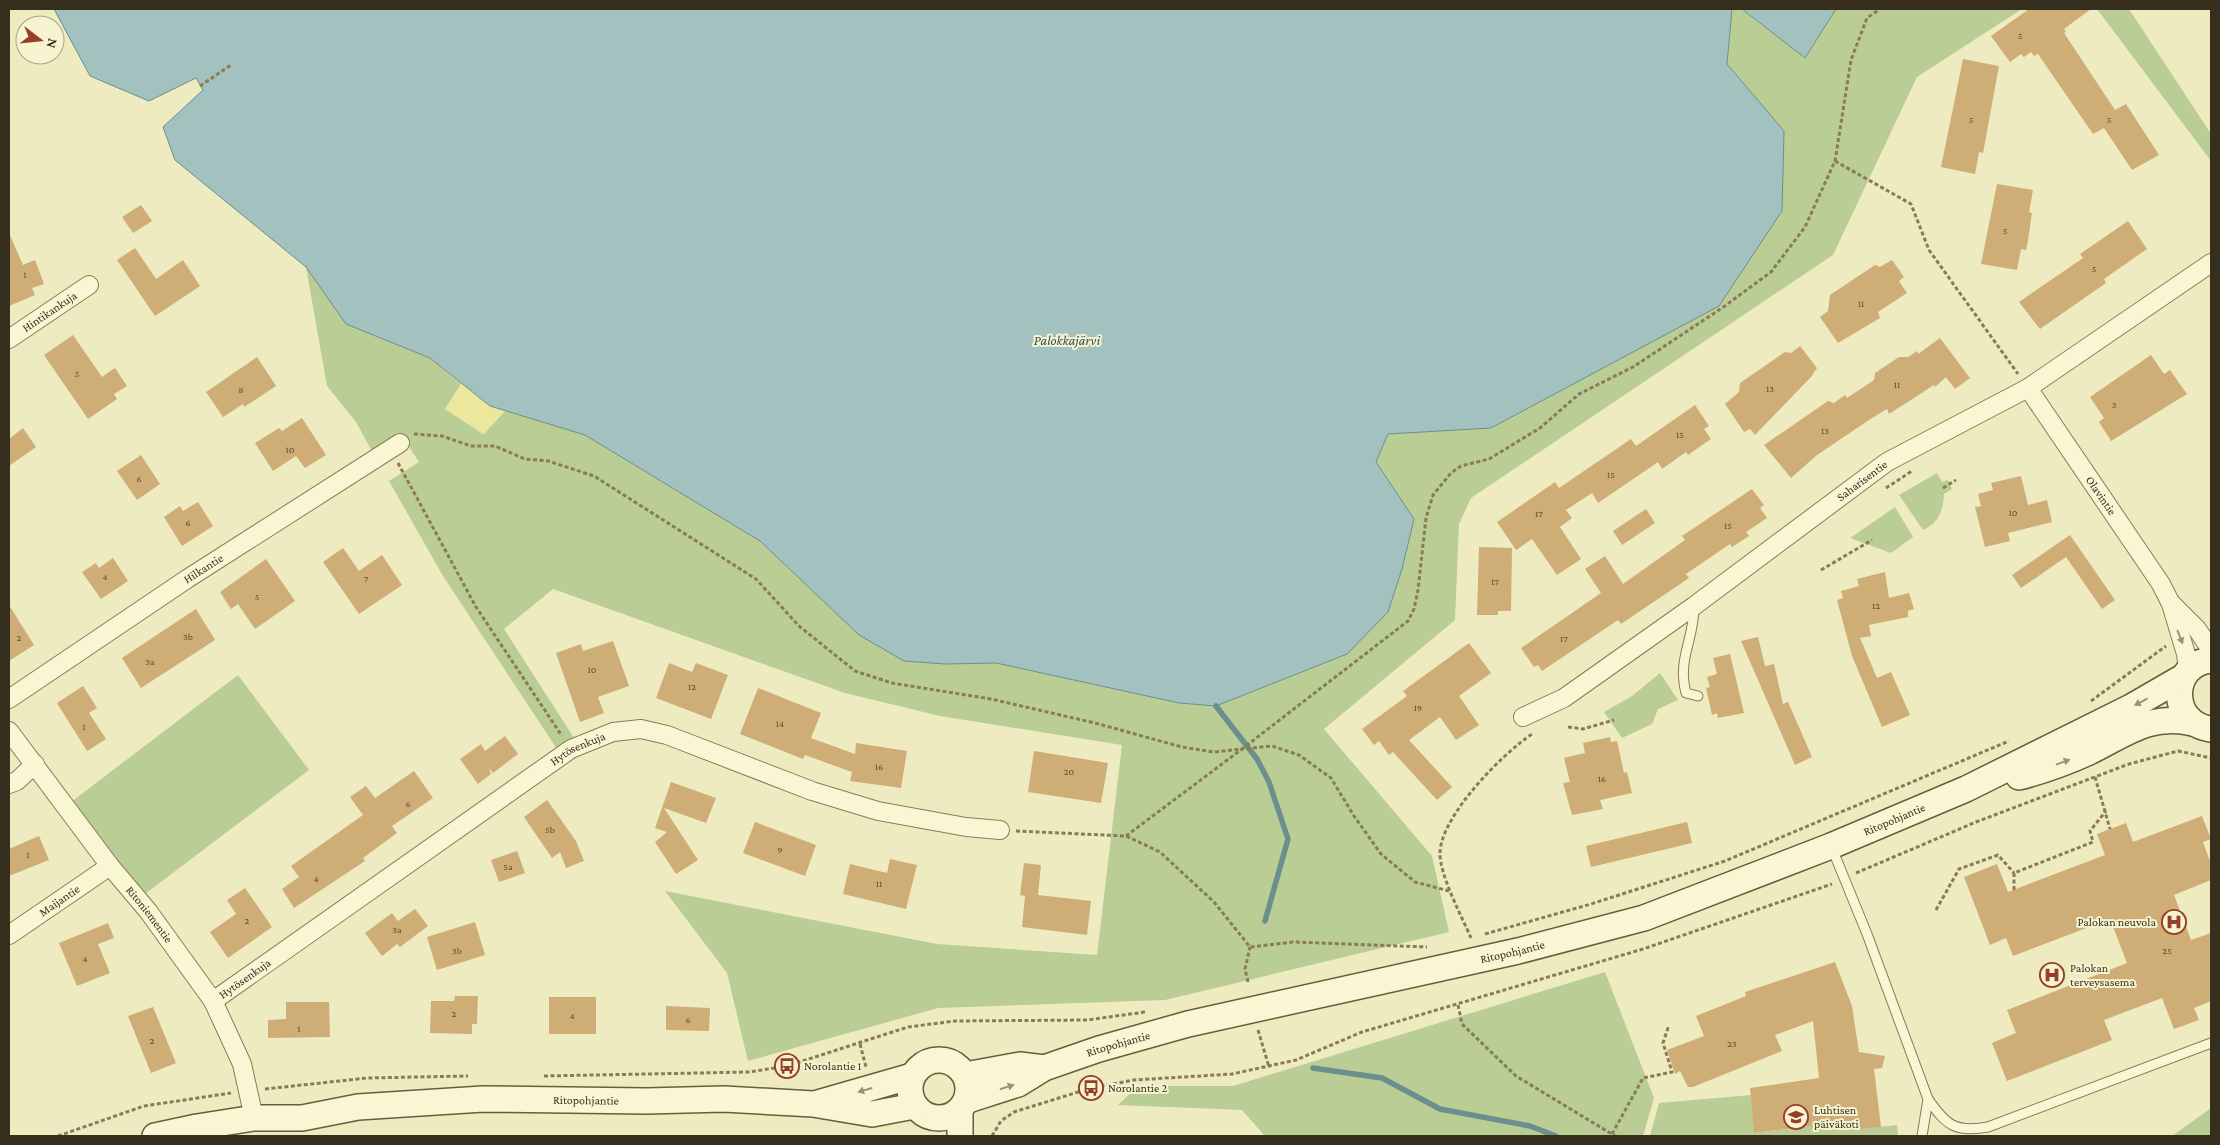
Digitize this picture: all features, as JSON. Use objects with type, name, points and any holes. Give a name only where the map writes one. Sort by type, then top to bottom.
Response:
[{"type":"main road","name":"Ritopohjantie","points":[[964,1105],[1018,1084],[1044,1068],[1099,1049],[1188,1024],[1518,951],[1644,918],[1831,846],[1966,789],[2132,707],[2203,661],[2211,660]]},
{"type":"main road","points":[[2185,673],[2178,697],[2180,707],[2205,730]]},
{"type":"main road","name":"Ritopohjantie","points":[[1966,789],[2029,775],[2086,753],[2151,722],[2170,719],[2205,730]]},
{"type":"main road","points":[[960,1136],[968,1084],[965,1075],[959,1068],[943,1060],[925,1063],[912,1076],[909,1094],[924,1119],[944,1118],[964,1105]]},
{"type":"main road","name":"Ritopohjantie","points":[[965,1075],[1020,1065],[1044,1068]]},
{"type":"main road","name":"Ritopohjantie","points":[[813,1104],[912,1076]]},
{"type":"main road","name":"Ritopohjantie","points":[[155,1136],[198,1126],[254,1118],[302,1118],[358,1107],[483,1099],[647,1101],[724,1098],[813,1104],[872,1114],[924,1119]]},
{"type":"street","name":"Saharisentie","points":[[1523,717],[1564,698],[1694,606],[1887,462],[2028,388],[2211,263]]},
{"type":"street","name":"Hintikankuja","points":[[9,339],[89,285]]},
{"type":"street","name":"Olavintie","points":[[2028,388],[2158,580],[2171,604],[2181,637],[2185,673]]},
{"type":"street","name":"Hilkantie","points":[[9,699],[187,579],[400,443]]},
{"type":"street","name":"Olavintie","points":[[2171,604],[2197,629],[2211,650]]},
{"type":"street","name":"Hytösenkuja","points":[[213,1001],[571,749],[613,732],[641,729],[667,735],[812,791],[878,811],[966,827],[1000,830]]},
{"type":"street","name":"Ritoniementie","points":[[9,731],[110,866],[148,911],[213,1001],[242,1064],[254,1118]]},
{"type":"street","points":[[9,784],[17,781],[35,764]]},
{"type":"street","name":"Maijantie","points":[[9,935],[110,866]]},
{"type":"lane","points":[[1694,606],[1694,624],[1683,657],[1682,677],[1686,693],[1698,696]]},
{"type":"lane","points":[[1831,846],[1867,934],[1928,1099],[1939,1115],[1949,1124],[1961,1129],[1988,1127],[2211,1042]]},
{"type":"lane","points":[[1922,1136],[1928,1099]]},
{"type":"path","points":[[1126,836],[1408,621],[1414,609],[1418,590],[1426,518],[1433,495],[1451,473],[1460,466],[1489,459],[1540,428],[1579,394],[1633,367],[1722,308],[1771,272],[1805,227],[1835,161],[1851,60],[1866,18],[1880,9]]},
{"type":"path","points":[[200,86],[231,65]]},
{"type":"path","points":[[1835,161],[1911,204],[1929,250],[2028,388]]},
{"type":"path","points":[[571,749],[476,607],[398,463],[400,443],[416,433],[442,436],[471,446],[495,446],[525,459],[548,461],[594,476],[756,579],[799,626],[855,671],[892,683],[991,699],[1096,723],[1182,747],[1214,752],[1272,746],[1299,755],[1331,778],[1354,816],[1381,854],[1415,882],[1450,891]]},
{"type":"path","points":[[1883,490],[1914,470]]},
{"type":"path","points":[[1943,488],[1956,480]]},
{"type":"path","points":[[1821,570],[1872,540]]},
{"type":"path","points":[[2088,703],[2181,637]]},
{"type":"path","points":[[1568,727],[1583,729],[1614,720]]},
{"type":"path","points":[[1471,938],[1450,891],[1440,853],[1448,826],[1495,764],[1533,733]]},
{"type":"path","points":[[1463,940],[1591,904],[1725,860],[2018,738]]},
{"type":"path","points":[[2014,873],[2093,842],[2090,831],[2106,811],[2110,829]]},
{"type":"path","points":[[1000,830],[1126,836],[1160,852],[1214,902],[1250,947]]},
{"type":"path","points":[[1936,910],[1959,869],[1998,855],[2014,873],[2014,890]]},
{"type":"path","points":[[1250,947],[1293,942],[1431,948],[1412,952]]},
{"type":"path","points":[[1248,982],[1245,969],[1250,947]]},
{"type":"path","points":[[1458,1005],[1462,1024],[1516,1076],[1614,1135],[1643,1078],[1672,1072],[1663,1042],[1669,1025]]},
{"type":"path","points":[[538,1076],[749,1072],[786,1066],[908,1027],[955,1021],[1087,1020],[1151,1011]]},
{"type":"path","points":[[1258,1029],[1269,1067]]},
{"type":"path","points":[[58,1136],[144,1106],[249,1091],[368,1078],[471,1076]]},
{"type":"path","points":[[992,1136],[1002,1122],[1014,1112],[1091,1088],[1134,1080]]},
{"type":"green space","points":[[1732,9],[1742,9],[1805,58],[1836,9],[2022,9],[1917,77],[1833,255],[1471,498],[1459,524],[1455,620],[1324,729],[1432,856],[1449,932],[1165,1000],[938,1008],[748,1061],[727,973],[665,891],[937,944],[1097,955],[1122,745],[940,716],[845,693],[553,589],[504,629],[574,738],[557,749],[443,576],[389,481],[419,462],[406,442],[373,453],[356,422],[327,386],[306,267],[346,324],[430,358],[461,384],[445,409],[483,434],[505,411],[585,435],[760,541],[859,635],[945,664],[996,663],[1179,703],[1216,706],[1346,654],[1388,612],[1402,569],[1414,519],[1376,462],[1388,434],[1492,428],[1784,132],[1727,64]]},
{"type":"green space","points":[[2097,9],[2129,9],[2211,134],[2211,161]]},
{"type":"green space","points":[[1937,473],[1942,482],[1948,480],[1952,489],[1944,494],[1943,506],[1939,516],[1933,524],[1923,530],[1899,495]]},
{"type":"green space","points":[[1895,507],[1913,537],[1891,553],[1850,538]]},
{"type":"green space","points":[[1660,673],[1678,700],[1658,709],[1652,724],[1622,738],[1604,712],[1632,696]]},
{"type":"green space","points":[[238,675],[309,770],[141,897],[71,802]]},
{"type":"green space","points":[[1605,972],[1654,1098],[1643,1136],[1265,1136],[1242,1110],[1118,1105],[1138,1086],[1233,1086]]},
{"type":"green space","points":[[1751,1095],[1754,1133],[1850,1121],[1852,1130],[1897,1125],[1898,1136],[1650,1136],[1659,1103]]},
{"type":"green space","points":[[2211,1108],[2211,1136],[2172,1136]]},
{"type":"sand","points":[[461,384],[490,406],[505,411],[484,434],[445,409]]},
{"type":"water","name":"Palokkajärvi","points":[[54,9],[1732,9],[1727,64],[1784,131],[1782,211],[1719,306],[1491,428],[1388,434],[1376,462],[1414,519],[1402,569],[1388,612],[1347,654],[1216,706],[1179,703],[996,663],[945,664],[904,661],[859,635],[760,541],[585,435],[490,406],[430,358],[346,324],[306,267],[175,160],[163,127],[203,90],[196,78],[149,101],[90,76],[65,29],[65,15],[57,15]]},
{"type":"water","points":[[1742,9],[1836,9],[1805,58]]},
{"type":"building","points":[[2029,9],[2091,9],[2064,29],[2066,32],[2064,33],[2115,110],[2126,104],[2159,155],[2132,170],[2104,128],[2093,134],[2038,54],[2034,56],[2031,52],[2024,57],[2021,54],[2010,62],[1991,36]]},
{"type":"building","points":[[1963,59],[1999,66],[1983,153],[1979,152],[1975,174],[1941,167]]},
{"type":"building","points":[[1997,184],[2033,190],[2029,212],[2032,213],[2026,250],[2021,249],[2017,270],[1981,264]]},
{"type":"building","points":[[141,205],[152,221],[133,233],[122,217]]},
{"type":"building","points":[[2128,221],[2147,249],[2104,279],[2106,283],[2040,329],[2019,302],[2083,258],[2080,254]]},
{"type":"building","points":[[9,233],[23,265],[35,260],[44,284],[32,288],[35,295],[9,306]]},
{"type":"building","points":[[135,248],[156,279],[183,260],[200,286],[155,316],[117,260]]},
{"type":"building","points":[[1892,260],[1904,277],[1899,281],[1907,293],[1878,312],[1880,318],[1838,343],[1820,317],[1828,311],[1830,295],[1875,265],[1880,267]]},
{"type":"building","points":[[73,335],[102,377],[115,368],[127,386],[114,394],[117,399],[88,419],[44,355]]},
{"type":"building","points":[[1940,338],[1970,378],[1955,389],[1946,377],[1935,387],[1934,385],[1889,414],[1887,409],[1817,455],[1791,478],[1764,445],[1828,401],[1834,403],[1845,395],[1847,398],[1874,380],[1875,373],[1899,357],[1908,357],[1917,351],[1918,354]]},
{"type":"building","points":[[1800,346],[1817,368],[1811,377],[1755,435],[1750,429],[1744,432],[1725,404],[1739,392],[1740,383],[1785,352],[1791,353]]},
{"type":"building","points":[[2151,355],[2164,374],[2170,370],[2187,394],[2111,441],[2099,422],[2104,418],[2090,397]]},
{"type":"building","points":[[257,357],[276,386],[244,407],[243,404],[223,417],[206,392]]},
{"type":"building","points":[[1695,405],[1709,426],[1704,429],[1711,439],[1688,455],[1686,452],[1662,469],[1658,462],[1598,503],[1592,493],[1566,510],[1572,518],[1560,527],[1581,559],[1557,575],[1532,539],[1516,550],[1497,522],[1555,482],[1559,488],[1631,439],[1636,446]]},
{"type":"building","points":[[302,418],[326,455],[305,468],[296,456],[273,471],[255,443],[279,428],[282,431]]},
{"type":"building","points":[[23,428],[36,447],[9,466],[9,439]]},
{"type":"building","points":[[141,455],[160,484],[137,500],[117,471]]},
{"type":"building","points":[[2021,476],[2028,505],[2047,500],[2052,522],[2008,533],[2010,541],[1985,547],[1975,507],[1981,506],[1978,494],[1993,490],[1991,483]]},
{"type":"building","points":[[1752,489],[1764,505],[1760,508],[1767,518],[1746,532],[1749,536],[1732,547],[1730,544],[1686,574],[1689,578],[1621,624],[1618,620],[1542,671],[1538,665],[1534,667],[1521,648],[1601,593],[1585,569],[1605,556],[1623,584],[1685,540],[1682,536]]},
{"type":"building","points":[[198,502],[213,526],[182,546],[164,517],[180,506],[183,511]]},
{"type":"building","points":[[1646,509],[1655,523],[1622,545],[1613,531]]},
{"type":"building","points":[[2070,535],[2115,600],[2102,609],[2066,557],[2021,588],[2012,575]]},
{"type":"building","points":[[1479,547],[1512,548],[1511,611],[1498,611],[1498,615],[1477,615]]},
{"type":"building","points":[[343,548],[359,571],[382,555],[402,585],[359,614],[323,562]]},
{"type":"building","points":[[113,558],[128,581],[101,599],[82,572],[96,563],[99,568]]},
{"type":"building","points":[[266,559],[295,601],[255,629],[238,604],[231,609],[220,592]]},
{"type":"building","points":[[1885,572],[1889,598],[1909,593],[1914,609],[1908,611],[1908,617],[1869,625],[1871,636],[1860,638],[1877,678],[1891,672],[1910,715],[1882,727],[1852,656],[1837,600],[1843,598],[1841,591],[1859,586],[1857,579]]},
{"type":"building","points":[[9,605],[34,645],[9,661]]},
{"type":"building","points":[[196,609],[215,640],[141,688],[122,658]]},
{"type":"building","points":[[1758,637],[1765,666],[1774,664],[1783,704],[1788,702],[1812,757],[1795,765],[1741,641]]},
{"type":"building","points":[[613,641],[629,686],[598,697],[604,713],[580,722],[556,653],[581,644],[583,651]]},
{"type":"building","points":[[1469,643],[1491,673],[1459,696],[1479,725],[1456,740],[1440,717],[1409,740],[1452,787],[1437,800],[1393,752],[1389,755],[1379,741],[1374,745],[1362,729],[1407,696],[1403,691]]},
{"type":"building","points":[[1730,654],[1744,713],[1718,718],[1717,713],[1712,715],[1706,688],[1710,687],[1707,677],[1717,674],[1713,658]]},
{"type":"building","points":[[669,663],[692,672],[696,663],[728,675],[711,719],[656,698]]},
{"type":"building","points":[[83,686],[97,708],[89,713],[106,739],[87,751],[57,703]]},
{"type":"building","points":[[758,688],[821,713],[811,738],[855,754],[856,743],[907,751],[901,788],[850,781],[852,772],[805,755],[803,759],[740,734]]},
{"type":"building","points":[[505,736],[518,754],[493,773],[489,768],[491,774],[478,784],[460,759],[481,744],[485,751]]},
{"type":"building","points":[[1610,737],[1611,742],[1617,741],[1624,773],[1627,772],[1632,793],[1600,800],[1603,809],[1572,815],[1563,783],[1570,782],[1564,758],[1585,753],[1583,743]]},
{"type":"building","points":[[1034,751],[1108,763],[1101,803],[1028,792]]},
{"type":"building","points":[[414,771],[433,798],[392,826],[397,833],[363,858],[365,861],[294,908],[282,889],[299,877],[291,866],[363,815],[350,797],[366,786],[375,798]]},
{"type":"building","points":[[671,782],[716,798],[706,823],[664,808],[698,860],[676,874],[655,842],[667,832],[655,828]]},
{"type":"building","points":[[547,800],[576,841],[584,861],[566,868],[560,852],[552,858],[524,817]]},
{"type":"building","points":[[2202,816],[2211,839],[2203,842],[2211,864],[2211,880],[2174,895],[2191,940],[2211,933],[2211,1001],[2194,1008],[2199,1020],[2174,1029],[2162,998],[2104,1020],[2112,1040],[2007,1081],[1992,1043],[2016,1033],[2007,1010],[2127,963],[2110,919],[2013,956],[2006,938],[1990,945],[1964,877],[1997,864],[2008,892],[2105,855],[2097,834],[2126,823],[2133,842]]},
{"type":"building","points":[[755,822],[816,845],[805,876],[743,853]]},
{"type":"building","points":[[1687,822],[1692,843],[1591,867],[1586,846]]},
{"type":"building","points":[[39,836],[49,860],[9,876],[9,849]]},
{"type":"building","points":[[517,851],[525,873],[499,882],[491,860]]},
{"type":"building","points":[[890,859],[917,865],[906,909],[843,894],[850,864],[887,873]]},
{"type":"building","points":[[1024,863],[1041,865],[1038,895],[1091,901],[1087,935],[1022,927],[1025,896],[1020,895]]},
{"type":"building","points":[[245,888],[272,927],[228,958],[210,932],[236,914],[227,900]]},
{"type":"building","points":[[415,909],[428,926],[400,947],[397,944],[382,956],[365,933],[392,913],[398,921]]},
{"type":"building","points":[[475,922],[485,955],[437,970],[427,937]]},
{"type":"building","points":[[108,923],[114,938],[98,944],[110,973],[77,986],[59,943]]},
{"type":"building","points":[[1835,962],[1852,1006],[1859,1052],[1885,1056],[1882,1068],[1874,1069],[1881,1127],[1852,1130],[1850,1121],[1754,1133],[1750,1088],[1819,1078],[1813,1021],[1775,1035],[1782,1051],[1693,1087],[1688,1087],[1680,1071],[1675,1074],[1667,1050],[1704,1036],[1696,1016],[1746,996],[1745,992]]},
{"type":"building","points":[[455,996],[478,996],[477,1024],[472,1024],[472,1034],[430,1033],[431,1001],[454,1001]]},
{"type":"building","points":[[549,997],[596,997],[596,1034],[549,1034]]},
{"type":"building","points":[[286,1002],[329,1002],[330,1037],[268,1038],[268,1020],[286,1019]]},
{"type":"building","points":[[666,1006],[710,1008],[709,1031],[666,1030]]},
{"type":"building","points":[[153,1007],[176,1063],[151,1073],[128,1016]]},
{"type":"waterway","points":[[1216,706],[1257,759],[1269,782],[1288,839],[1265,921]]},
{"type":"waterway","points":[[1313,1068],[1382,1078],[1440,1109],[1530,1126],[1556,1136]]},
{"type":"place","name":"Palokan neuvola","points":[[2174,922]]},
{"type":"place","name":"Palokan terveysasema","points":[[2052,975]]},
{"type":"place","name":"Norolantie 1","points":[[787,1066]]},
{"type":"place","name":"Norolantie 2","points":[[1091,1088]]},
{"type":"place","name":"Luhtisen päiväkoti","points":[[1796,1117]]}]
